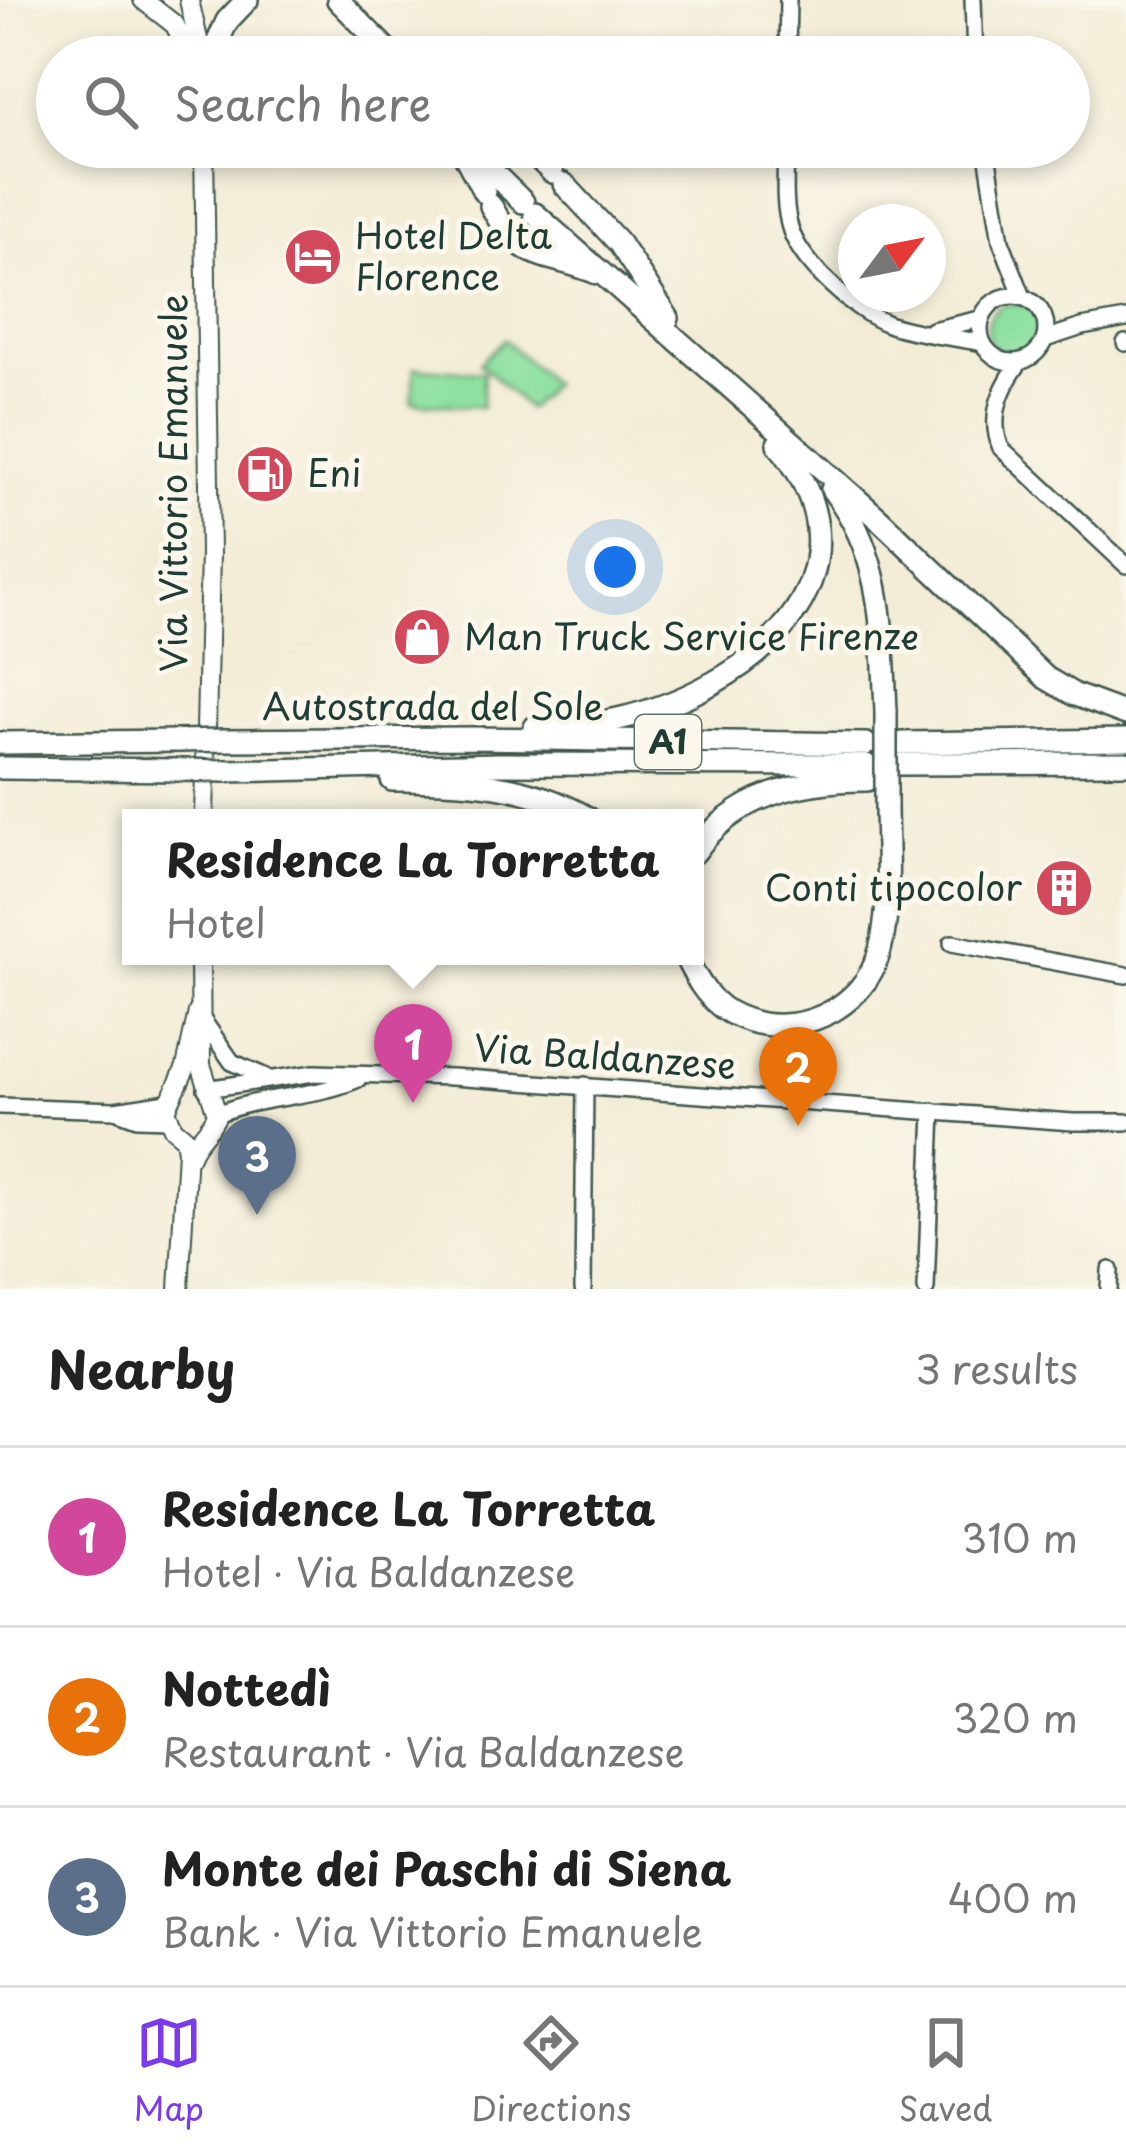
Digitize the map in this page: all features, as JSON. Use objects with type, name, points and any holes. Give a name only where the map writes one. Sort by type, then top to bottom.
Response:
[{"type":"highway","points":[[219,36],[247,0]]},
{"type":"highway","points":[[318,0],[368,34]]},
{"type":"highway","points":[[338,0],[370,36]]},
{"type":"highway","points":[[473,168],[504,230],[523,248],[607,277]]},
{"type":"highway","points":[[486,168],[879,519],[1046,678],[1075,695],[1126,714]]},
{"type":"highway","points":[[548,168],[619,243],[681,339]]},
{"type":"highway","points":[[471,738],[616,720],[642,712],[715,682],[787,625],[806,596],[815,567],[817,513],[796,466],[736,393]]},
{"type":"highway","points":[[689,965],[698,983],[737,1017],[786,1026],[815,1021],[846,1003],[866,983],[880,952],[886,913],[886,712],[880,598],[872,564],[846,508],[792,443]]},
{"type":"highway","name":"Autostrada del Sole","points":[[0,742],[471,738],[866,763]]},
{"type":"highway","points":[[1126,740],[901,761],[967,766],[1126,763]]},
{"type":"highway","points":[[704,842],[723,820],[755,800],[866,763]]},
{"type":"highway","name":"Autostrada del Sole","points":[[0,768],[231,771],[498,764],[866,763]]},
{"type":"highway","points":[[231,771],[283,780],[483,781],[532,792],[569,809]]},
{"type":"main road","points":[[143,0],[175,25],[180,36]]},
{"type":"main road","points":[[189,0],[197,36]]},
{"type":"main road","name":"Via Vittorio Emanuele","points":[[204,168],[210,552],[204,809]]},
{"type":"main road","points":[[188,1166],[195,1140],[217,1114],[206,1089],[198,1012],[200,965]]},
{"type":"main road","points":[[179,1289],[188,1166],[185,1138],[173,1111],[198,1012]]},
{"type":"main road","points":[[173,1111],[191,1085],[206,1089]]},
{"type":"main road","points":[[173,1111],[205,1132]]},
{"type":"street","points":[[787,36],[788,0]]},
{"type":"street","points":[[973,0],[974,36]]},
{"type":"street","points":[[786,168],[792,232],[808,260],[855,305],[897,327],[929,331],[1020,362]]},
{"type":"street","points":[[989,168],[1001,241],[1023,297]]},
{"type":"street","points":[[929,331],[980,320],[996,299],[1001,241]]},
{"type":"street","points":[[996,299],[1023,297],[1045,318],[1045,339],[1035,354],[1020,362],[998,404]]},
{"type":"street","points":[[1045,318],[1082,327]]},
{"type":"street","points":[[1045,339],[1126,319]]},
{"type":"street","points":[[980,320],[998,404],[997,438],[1006,456],[1126,565]]},
{"type":"street","points":[[952,943],[1126,975]]},
{"type":"street","points":[[198,1012],[232,1062],[243,1070],[275,1078]]},
{"type":"street","name":"Via Baldanzese","points":[[206,1089],[314,1073],[585,1085],[1073,1122],[1126,1122]]},
{"type":"street","name":"Via Baldanzese","points":[[217,1114],[243,1103],[318,1094],[366,1075]]},
{"type":"street","points":[[584,1289],[585,1085]]},
{"type":"street","points":[[0,1106],[173,1111]]},
{"type":"street","points":[[926,1289],[933,1111]]},
{"type":"street","points":[[1109,1289],[1110,1270]]},
{"type":"green space","points":[[1013,303],[1031,311],[1039,329],[1031,347],[1013,355],[995,347],[987,329],[995,311]]},
{"type":"green space","points":[[504,339],[552,384],[528,409],[480,363]]},
{"type":"green space","points":[[414,368],[484,372],[482,407],[412,403]]},
{"type":"place","name":"Hotel Delta Florence","points":[[313,257]]},
{"type":"place","name":"Eni","points":[[265,474]]},
{"type":"place","name":"Man Truck Service Firenze","points":[[422,637]]},
{"type":"place","name":"Conti tipocolor","points":[[1064,888]]},
{"type":"place","name":"Residence La Torretta","points":[[413,1103]]},
{"type":"place","name":"Nottedì","points":[[798,1126]]},
{"type":"place","name":"Monte dei Paschi di Siena","points":[[257,1215]]}]
